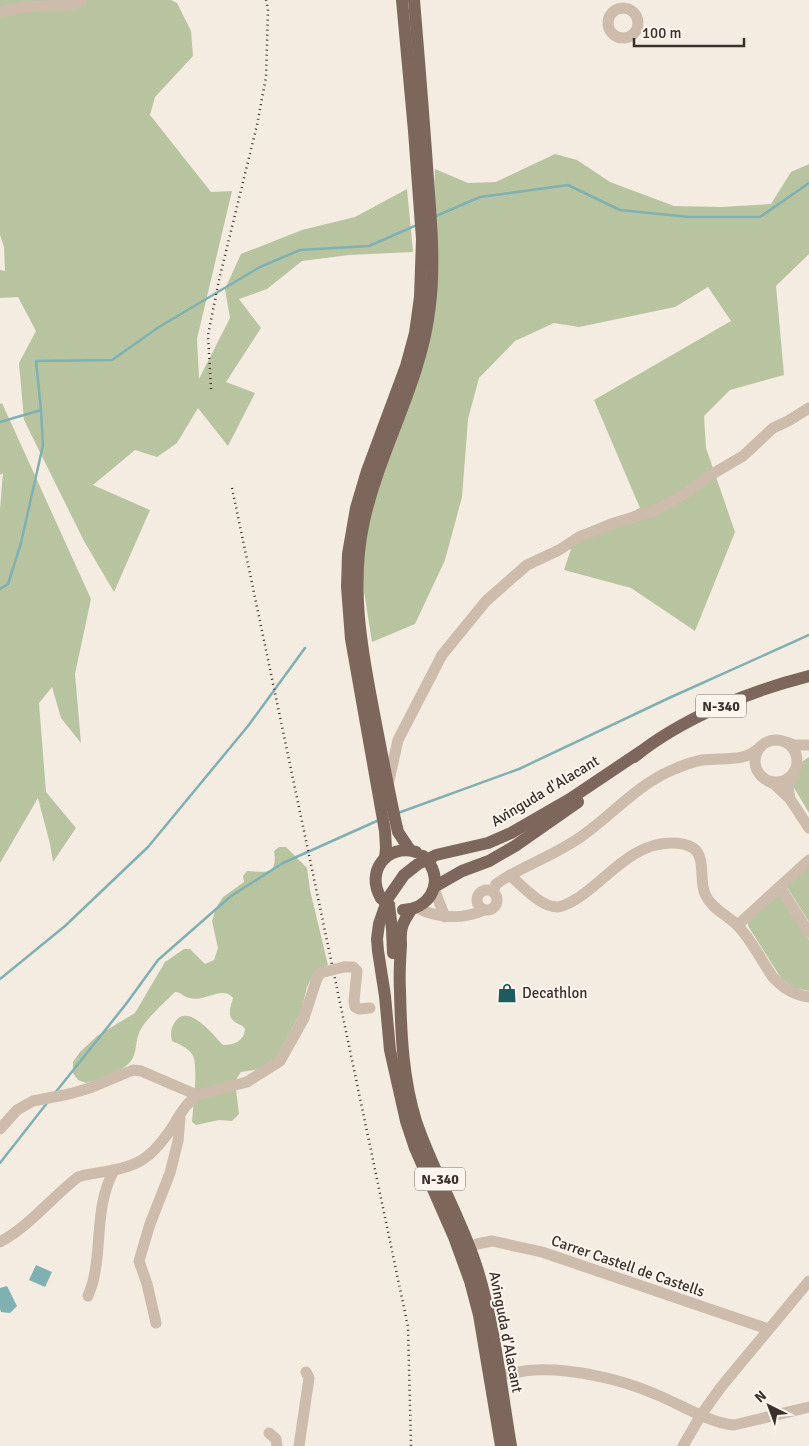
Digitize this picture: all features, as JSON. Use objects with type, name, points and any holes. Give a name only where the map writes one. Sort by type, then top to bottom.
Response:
[{"type":"main road","points":[[385,858],[385,831],[351,640],[347,587],[348,554],[358,503],[367,471],[406,366],[415,333],[420,298],[422,238],[402,0]]},
{"type":"main road","points":[[385,858],[397,851],[410,850],[396,827],[367,676],[358,615],[357,569],[360,538],[368,503],[404,405],[422,346],[430,305],[433,244],[414,0]]},
{"type":"main road","name":"N-340","points":[[414,909],[428,900],[434,888],[462,871],[489,860],[515,846],[584,798],[640,752],[666,735],[723,705],[777,685],[809,676]]},
{"type":"main road","name":"Avinguda d'Alacant","points":[[500,1446],[479,1315],[470,1281],[459,1249],[410,1134],[390,1050],[377,939],[379,924],[384,906],[397,884],[412,869],[436,855],[488,843],[512,833],[640,752]]},
{"type":"main road","name":"N-340","points":[[410,850],[429,862],[454,871],[462,871]]},
{"type":"main road","name":"N-340","points":[[385,858],[378,867],[375,878],[376,888],[385,902]]},
{"type":"main road","points":[[429,862],[435,881],[434,888]]},
{"type":"main road","points":[[385,902],[396,909],[414,909]]},
{"type":"main road","name":"Avinguda d'Alacant","points":[[385,902],[392,937],[395,1071]]},
{"type":"main road","name":"Avinguda d'Alacant","points":[[414,909],[404,920],[401,931],[402,1051],[407,1083],[416,1121],[425,1145],[468,1242],[477,1268],[487,1304],[511,1446]]},
{"type":"street","points":[[0,12],[22,7],[72,5],[82,0]]},
{"type":"street","points":[[388,786],[398,740],[442,655],[486,601],[527,565],[559,550],[579,537],[653,510],[683,495],[742,456],[773,428],[809,408]]},
{"type":"street","points":[[493,891],[496,884],[510,875],[548,857],[574,841],[602,821],[647,783],[668,772],[702,760],[738,759],[753,754],[768,741],[775,739],[794,745],[809,746]]},
{"type":"street","points":[[760,747],[755,758],[755,766],[763,777],[772,782],[779,782],[788,779],[796,770],[797,755],[794,748],[786,742]]},
{"type":"street","points":[[790,799],[788,786],[801,758],[809,751]]},
{"type":"street","points":[[738,759],[774,784],[790,799],[809,828]]},
{"type":"street","points":[[510,875],[526,890],[548,905],[556,907],[565,905],[586,893],[609,872],[636,853],[657,844],[678,844],[692,847],[700,856],[705,894],[714,908],[738,926],[778,983],[794,994],[809,997]]},
{"type":"street","points":[[738,926],[809,860]]},
{"type":"street","points":[[780,886],[809,934]]},
{"type":"street","points":[[434,888],[445,916]]},
{"type":"street","points":[[486,890],[493,891],[497,896],[497,903],[493,909],[487,911],[480,906],[477,899],[480,892],[486,890]]},
{"type":"street","points":[[414,909],[445,916],[459,916],[466,910],[480,906]]},
{"type":"street","points":[[0,1242],[10,1237],[32,1219],[78,1178],[141,1162],[164,1140],[186,1105],[197,1096],[247,1082],[280,1061],[304,1018],[320,973],[344,967],[353,967],[356,971],[355,1007],[370,1008]]},
{"type":"street","points":[[0,1129],[17,1110],[33,1100],[69,1094],[90,1088],[134,1070],[141,1071],[197,1096]]},
{"type":"street","points":[[156,1323],[147,1284],[139,1261],[150,1224],[170,1173],[178,1141],[181,1114]]},
{"type":"street","points":[[88,1296],[94,1278],[101,1206],[108,1181],[114,1170]]},
{"type":"street","name":"Carrer Castell de Castells","points":[[477,1244],[492,1241],[542,1252],[768,1329]]},
{"type":"street","points":[[683,1446],[701,1415],[721,1387],[809,1281]]},
{"type":"street","points":[[508,1374],[533,1370],[551,1370],[604,1377],[628,1383],[655,1393],[701,1415],[722,1423],[734,1425],[809,1410]]},
{"type":"street","points":[[299,1446],[309,1378],[306,1372]]},
{"type":"street","points":[[269,1432],[276,1439],[277,1446]]},
{"type":"green space","points":[[0,0],[171,0],[177,3],[191,31],[193,56],[155,97],[150,115],[211,192],[232,191],[197,339],[199,379],[230,318],[225,289],[241,254],[302,230],[355,217],[407,189],[413,252],[349,255],[302,261],[267,289],[239,299],[261,328],[226,382],[255,393],[228,446],[198,408],[177,443],[157,457],[135,450],[93,485],[150,510],[114,592],[84,541],[24,420],[19,363],[36,331],[18,297],[0,298],[0,270],[5,271],[4,247],[0,235]]},
{"type":"green space","points":[[555,154],[577,160],[610,182],[674,206],[721,207],[771,204],[791,172],[809,164],[809,254],[776,286],[784,375],[730,390],[704,416],[706,448],[735,532],[695,631],[631,588],[564,570],[574,540],[640,508],[594,400],[731,321],[708,287],[675,307],[579,327],[554,323],[515,341],[479,378],[468,419],[462,497],[445,560],[415,624],[372,642],[358,553],[426,333],[435,169],[468,183],[496,182]]},
{"type":"green space","points":[[2,403],[91,599],[75,674],[81,743],[61,718],[52,687],[39,703],[46,792],[76,828],[53,862],[38,798],[0,863],[0,509],[3,473],[0,475],[0,404]]},
{"type":"green space","points":[[809,757],[809,813],[793,786],[803,761]]},
{"type":"green space","points":[[279,847],[286,847],[307,868],[310,890],[328,965],[314,973],[307,987],[301,1012],[276,1058],[260,1069],[241,1072],[235,1081],[239,1114],[232,1121],[219,1120],[196,1125],[192,1122],[195,1076],[194,1059],[188,1049],[172,1041],[171,1036],[175,1022],[180,1017],[187,1016],[200,1022],[223,1045],[238,1042],[243,1037],[245,1029],[242,1025],[232,1020],[230,1011],[233,998],[222,993],[194,999],[175,992],[156,1010],[139,1032],[134,1055],[126,1066],[114,1074],[86,1083],[78,1080],[73,1073],[73,1062],[80,1052],[97,1036],[135,1013],[165,962],[184,949],[190,949],[205,964],[214,960],[218,948],[212,921],[216,908],[223,897],[244,882],[243,876],[247,871],[265,872],[272,869],[275,859],[274,851]]},
{"type":"green space","points":[[809,864],[809,922],[787,887]]},
{"type":"green space","points":[[776,895],[780,895],[809,940],[809,991],[794,988],[781,978],[748,926],[748,922]]},
{"type":"water","points":[[36,1265],[52,1272],[45,1287],[29,1280]]},
{"type":"water","points":[[7,1286],[17,1306],[10,1313],[1,1312],[0,1309],[0,1288]]},
{"type":"waterway","points":[[436,216],[480,197],[568,185],[620,210],[689,217],[760,217],[809,183]]},
{"type":"waterway","points":[[0,422],[41,410],[36,361],[112,360],[159,327],[260,267],[300,250],[369,246],[417,225]]},
{"type":"waterway","points":[[0,589],[8,584],[21,543],[43,445],[41,410]]},
{"type":"waterway","points":[[398,813],[519,769],[669,698],[809,635]]},
{"type":"waterway","points":[[0,979],[65,926],[148,847],[248,726],[305,648]]},
{"type":"waterway","points":[[55,1093],[126,1004],[158,960],[231,896],[283,863],[379,820]]},
{"type":"waterway","points":[[0,1163],[47,1103]]},
{"type":"railway","points":[[211,389],[208,335],[219,280],[257,125],[266,77],[268,9],[266,0]]},
{"type":"railway","points":[[232,488],[408,1327],[411,1446]]},
{"type":"place","name":"Decathlon","points":[[507,993]]}]
